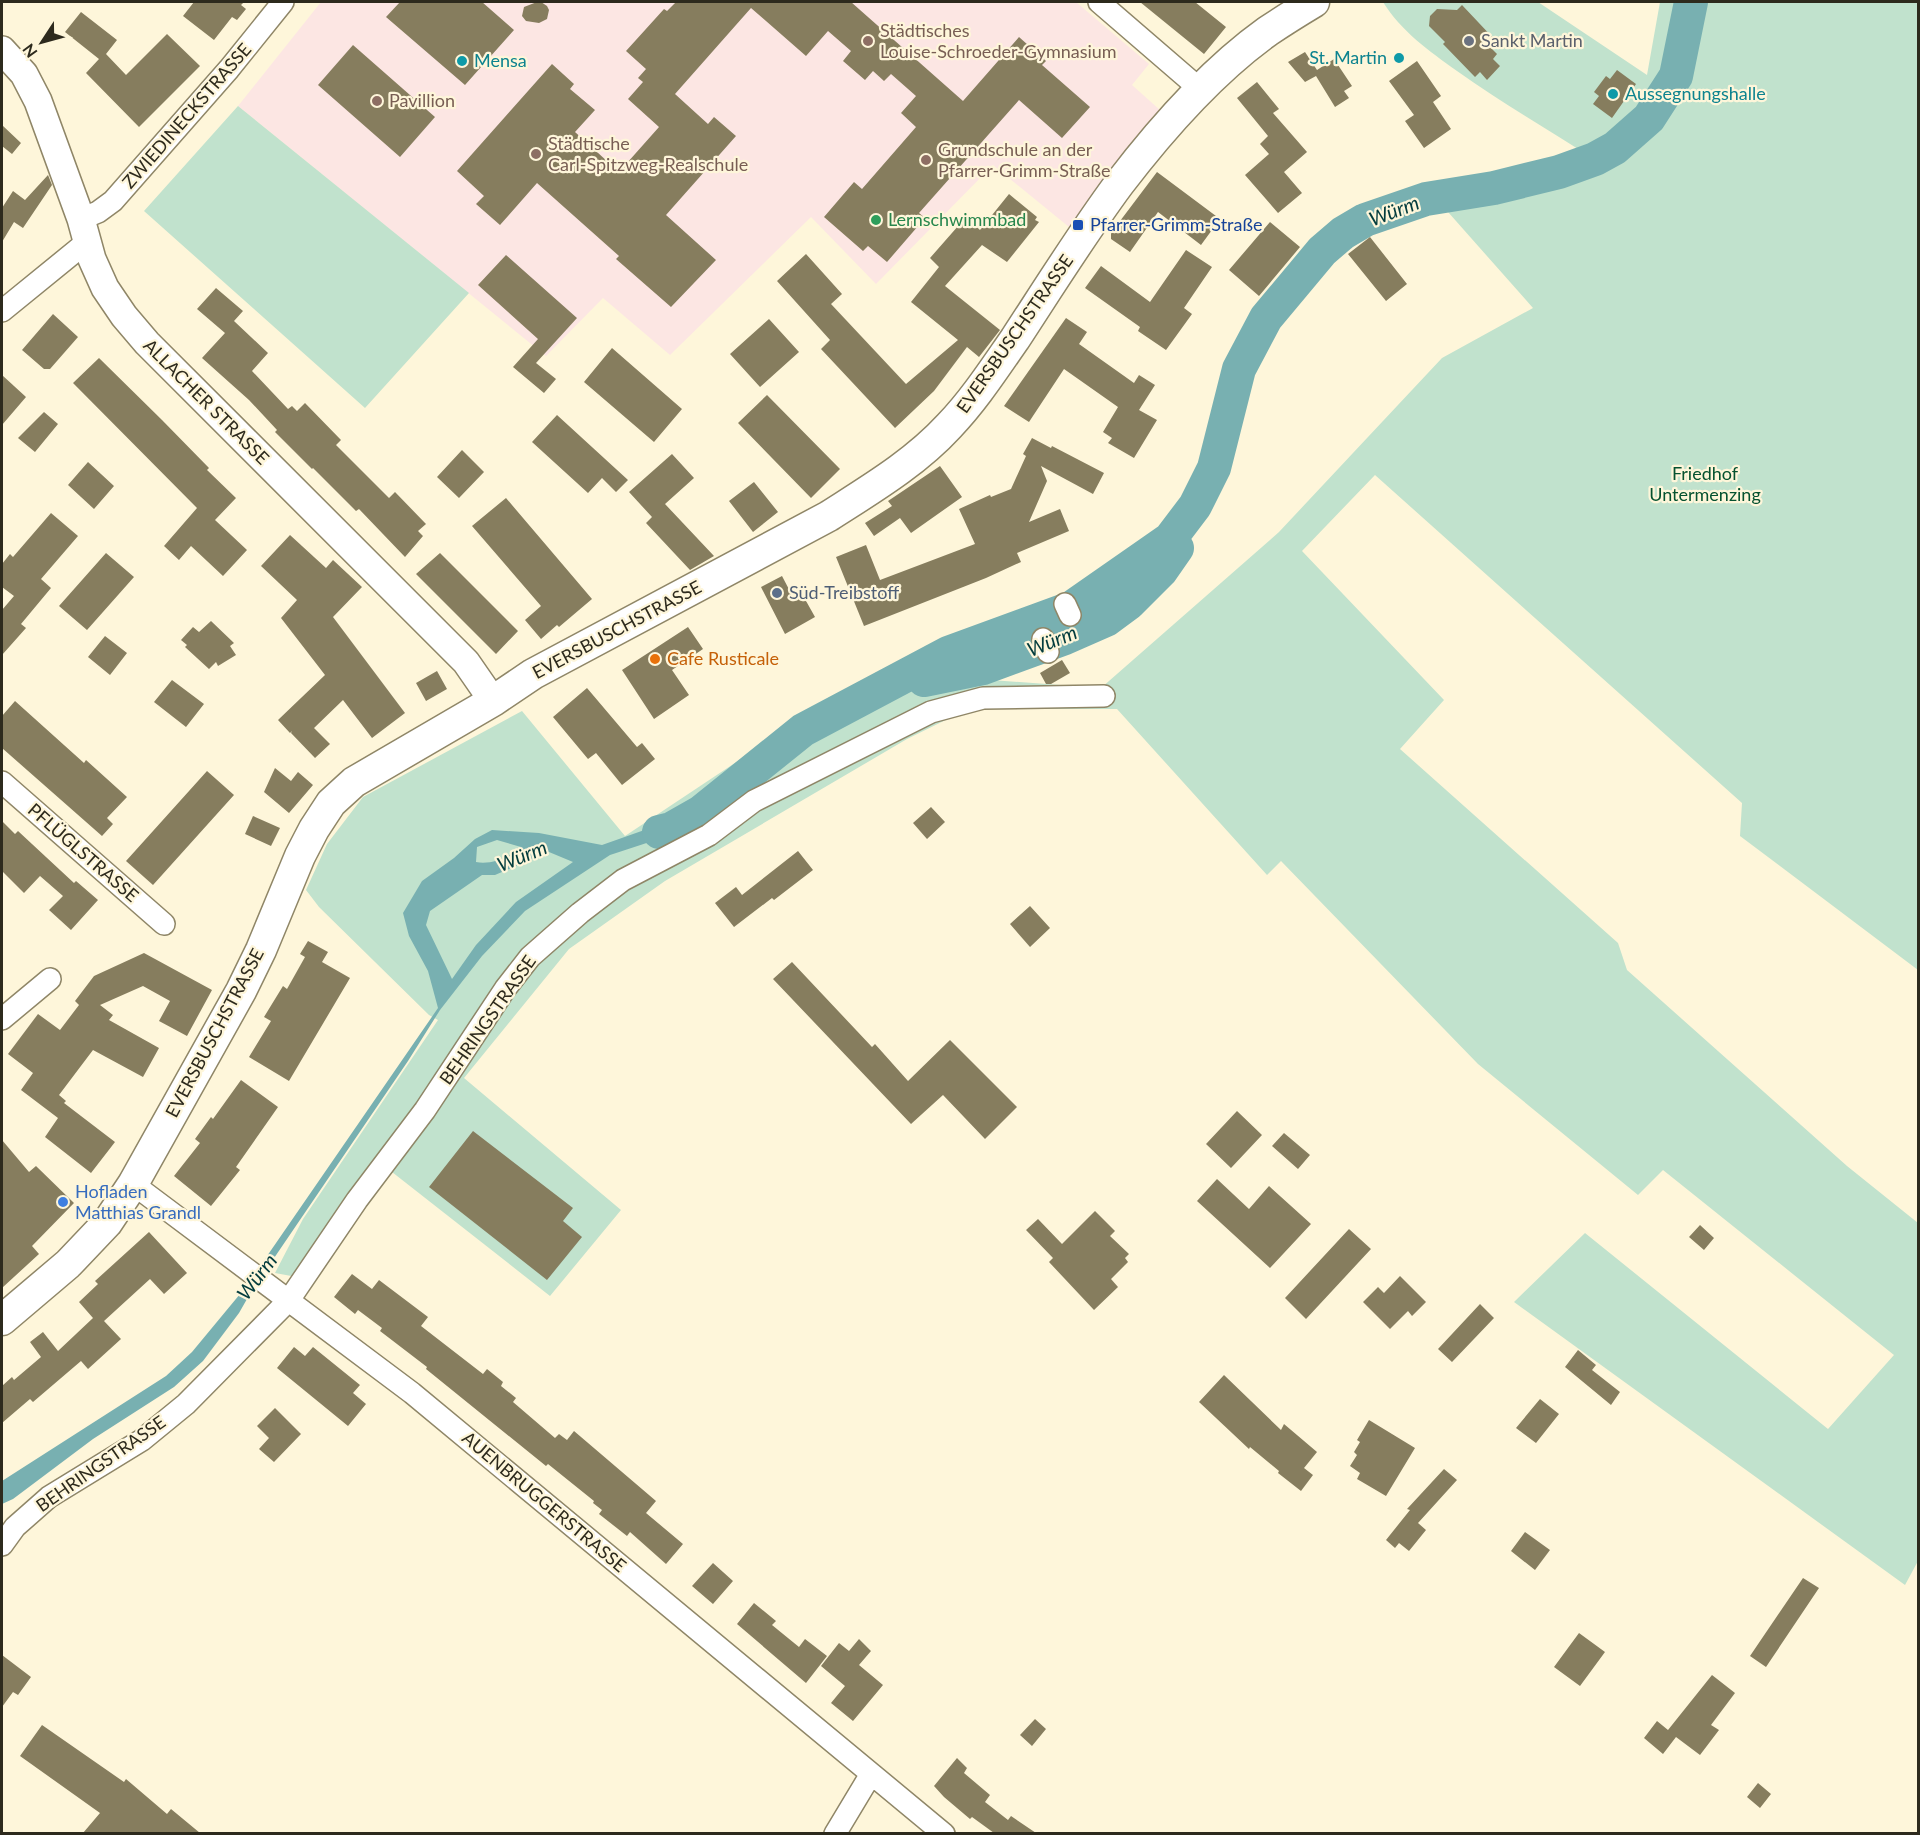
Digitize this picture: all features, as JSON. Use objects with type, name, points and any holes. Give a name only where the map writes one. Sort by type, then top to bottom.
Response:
[{"type":"main road","name":"EVERSBUSCHSTRASSE","points":[[2,1320],[68,1264],[107,1223],[133,1184],[241,991],[261,950],[300,856],[331,803],[362,777],[493,701],[533,674],[829,516],[875,487],[927,448],[949,427],[982,386],[1119,185],[1155,140],[1201,90],[1260,38],[1314,2]]},
{"type":"street","name":"ZWIEDINECKSTRASSE","points":[[2,311],[85,230],[98,212],[113,201],[230,69],[283,2]]},
{"type":"street","points":[[1099,2],[1201,90]]},
{"type":"street","name":"ALLACHER STRASSE","points":[[2,50],[24,74],[38,101],[85,230],[92,259],[105,288],[124,316],[466,662],[493,701]]},
{"type":"street","name":"BEHRINGSTRASSE","points":[[2,1545],[15,1527],[49,1497],[142,1440],[186,1404],[281,1295],[357,1200],[425,1110],[530,957],[580,913],[623,880],[709,835],[754,801],[931,712],[983,698],[1104,696]]},
{"type":"street","name":"PFLÜGLSTRASSE","points":[[2,782],[164,924]]},
{"type":"street","points":[[2,1019],[50,980]]},
{"type":"street","name":"AUENBRUGGERSTRASSE","points":[[133,1184],[412,1393],[944,1833]]},
{"type":"street","points":[[835,1833],[871,1774]]},
{"type":"shaded area","points":[[321,2],[1076,2],[1149,64],[1132,85],[1160,110],[1069,227],[993,165],[876,284],[811,217],[670,355],[603,298],[546,356],[238,106]]},
{"type":"green space","name":"Friedhof Untermenzing","points":[[1383,2],[1538,2],[1647,75],[1660,2],[1918,2],[1918,970],[1740,836],[1742,803],[1375,475],[1302,551],[1444,700],[1400,749],[1618,943],[1627,970],[1847,1166],[1918,1223],[1918,1561],[1905,1585],[1514,1302],[1585,1233],[1828,1429],[1894,1355],[1663,1170],[1638,1195],[1478,1064],[1281,861],[1267,875],[1117,709],[968,709],[907,739],[665,881],[569,949],[464,1078],[621,1210],[550,1296],[392,1172],[313,1280],[275,1273],[303,1219],[438,1020],[429,1015],[319,907],[306,890],[327,844],[363,797],[522,711],[625,836],[795,723],[944,651],[964,678],[1101,688],[1279,532],[1442,358],[1533,308],[1433,195],[1594,159],[1490,94],[1436,56],[1398,22]]},
{"type":"green space","points":[[238,106],[469,293],[365,408],[144,211]]},
{"type":"water","points":[[701,810],[704,813],[674,834],[610,855],[525,911],[482,956],[440,1010],[239,1313],[203,1361],[174,1387],[93,1439],[13,1499],[2,1504],[2,1481],[166,1376],[192,1352],[245,1288],[438,1008],[428,971],[409,936],[403,913],[422,881],[454,858],[475,839],[492,830],[539,833],[602,845]],"holes":[[[497,840],[521,847],[500,859],[476,862],[477,847]],[[549,852],[573,862],[516,902],[476,945],[452,979],[426,925],[430,911],[482,875],[495,875]]]},
{"type":"building","points":[[194,2],[244,2],[241,5],[246,9],[237,20],[232,17],[214,40],[183,16]]},
{"type":"building","name":"Mensa","points":[[400,2],[482,2],[514,30],[465,85],[386,17]]},
{"type":"building","points":[[537,2],[547,6],[549,10],[547,19],[539,23],[526,21],[522,16],[524,7]]},
{"type":"building","points":[[676,2],[851,2],[963,101],[1019,37],[1046,61],[1042,65],[1090,107],[1062,138],[1019,100],[919,213],[925,218],[887,262],[868,246],[863,251],[824,217],[854,182],[862,189],[916,127],[901,113],[916,96],[891,74],[884,81],[873,71],[865,80],[843,61],[851,51],[828,31],[806,56],[751,8],[675,94],[708,124],[714,117],[736,136],[666,215],[716,260],[671,307],[616,259],[619,256],[537,183],[500,225],[476,204],[484,196],[457,171],[552,64],[574,84],[570,89],[595,110],[575,132],[619,172],[659,127],[628,99],[643,82],[638,78],[646,69],[626,51],[664,9],[667,11]]},
{"type":"building","points":[[1140,2],[1195,2],[1226,27],[1204,54]]},
{"type":"building","name":"Sankt Martin","points":[[1462,5],[1495,40],[1489,46],[1497,54],[1493,59],[1500,66],[1487,80],[1480,72],[1475,77],[1429,26],[1430,16],[1437,9],[1457,10]]},
{"type":"building","points":[[81,12],[117,40],[106,54],[126,75],[167,34],[200,66],[139,127],[86,73],[99,59],[65,32]]},
{"type":"building","name":"Pavillion","points":[[353,45],[435,117],[400,157],[318,85]]},
{"type":"building","points":[[1305,52],[1317,70],[1334,59],[1352,86],[1344,91],[1349,98],[1335,107],[1316,76],[1305,82],[1288,62]]},
{"type":"building","points":[[1417,61],[1441,96],[1433,102],[1451,129],[1424,148],[1405,121],[1414,115],[1389,81]]},
{"type":"building","name":"Aussegnungshalle","points":[[1617,70],[1636,84],[1612,118],[1593,104],[1599,96],[1594,92],[1606,76],[1610,79]]},
{"type":"building","points":[[1257,82],[1279,109],[1273,113],[1307,152],[1284,172],[1302,193],[1278,213],[1245,175],[1269,154],[1260,144],[1268,136],[1237,98]]},
{"type":"building","points":[[2,125],[21,143],[12,154],[2,146]]},
{"type":"building","points":[[1157,172],[1220,219],[1201,245],[1158,212],[1130,252],[1111,239],[1111,233]]},
{"type":"building","points":[[48,175],[52,185],[23,228],[14,222],[2,242],[2,208],[13,191],[25,200]]},
{"type":"building","points":[[1009,194],[1037,217],[1035,220],[1039,222],[1007,262],[982,245],[945,286],[1000,330],[979,357],[967,347],[934,391],[895,428],[821,349],[830,340],[777,281],[806,254],[842,294],[831,304],[906,384],[958,340],[911,302],[939,267],[930,258],[966,217],[980,230]]},
{"type":"building","points":[[1270,222],[1300,247],[1259,296],[1229,270]]},
{"type":"building","points":[[1370,237],[1407,284],[1386,301],[1348,254]]},
{"type":"building","points":[[1186,250],[1212,267],[1184,308],[1192,314],[1166,350],[1138,331],[1140,327],[1085,288],[1101,266],[1150,302]]},
{"type":"building","points":[[506,255],[577,318],[536,363],[556,379],[544,393],[513,367],[538,339],[478,285]]},
{"type":"building","points":[[216,288],[243,311],[234,321],[268,353],[252,371],[288,409],[292,406],[297,411],[305,403],[341,440],[336,445],[389,498],[395,492],[426,524],[418,531],[423,536],[405,557],[359,509],[356,511],[275,432],[277,430],[249,400],[202,358],[225,333],[197,309]]},
{"type":"building","points":[[53,314],[78,337],[50,369],[44,369],[22,350]]},
{"type":"building","points":[[1066,318],[1087,332],[1079,344],[1134,383],[1139,375],[1155,385],[1139,410],[1157,420],[1134,458],[1108,443],[1112,438],[1103,432],[1118,407],[1064,369],[1029,422],[1004,406]]},
{"type":"building","points":[[769,319],[799,352],[760,387],[730,354]]},
{"type":"building","points":[[612,348],[682,409],[654,442],[584,382]]},
{"type":"building","points":[[99,358],[236,498],[215,520],[247,550],[223,576],[191,546],[179,560],[164,546],[197,508],[73,383]]},
{"type":"building","points":[[2,375],[26,397],[2,425]]},
{"type":"building","points":[[767,395],[840,469],[811,498],[738,423]]},
{"type":"building","points":[[44,412],[58,424],[35,452],[18,438]]},
{"type":"building","points":[[557,415],[628,480],[616,492],[602,478],[588,493],[532,442]]},
{"type":"building","points":[[1032,438],[1104,473],[1093,494],[1041,466],[1047,481],[1029,522],[1060,509],[1069,531],[1017,553],[1021,562],[864,626],[836,557],[866,545],[880,580],[975,544],[959,509],[990,495],[991,497],[1011,489],[1026,456],[1023,454]]},
{"type":"building","points":[[462,450],[484,472],[459,498],[437,477]]},
{"type":"building","points":[[672,454],[694,478],[665,504],[714,556],[690,570],[646,523],[652,517],[629,492]]},
{"type":"building","points":[[88,462],[114,486],[94,509],[68,485]]},
{"type":"building","points":[[940,466],[962,497],[911,533],[900,518],[874,536],[865,523],[892,506],[888,501]]},
{"type":"building","points":[[754,482],[778,512],[753,532],[729,501]]},
{"type":"building","points":[[506,498],[592,599],[541,639],[525,620],[541,606],[472,526]]},
{"type":"building","points":[[51,513],[78,536],[41,579],[51,588],[21,624],[26,628],[2,655],[2,610],[14,596],[2,587],[2,564],[10,554],[13,557]]},
{"type":"building","points":[[290,535],[326,568],[333,560],[362,587],[333,617],[405,713],[372,738],[343,700],[314,728],[330,744],[315,758],[291,733],[292,731],[290,733],[278,720],[325,675],[281,618],[297,600],[261,566]]},
{"type":"building","points":[[106,553],[134,577],[87,630],[59,606]]},
{"type":"building","points":[[440,553],[518,631],[496,654],[416,574]]},
{"type":"building","points":[[782,576],[793,597],[801,592],[815,617],[785,634],[761,587]]},
{"type":"building","points":[[211,621],[234,643],[230,646],[236,655],[218,666],[216,662],[209,669],[185,647],[187,645],[181,640],[193,627],[199,632]]},
{"type":"building","points":[[688,627],[703,649],[672,670],[689,695],[654,719],[622,670]]},
{"type":"building","points":[[105,636],[127,653],[110,675],[88,657]]},
{"type":"building","points":[[1062,660],[1070,673],[1051,684],[1046,684],[1040,673]]},
{"type":"building","points":[[437,671],[447,689],[426,701],[416,683]]},
{"type":"building","points":[[172,680],[204,704],[186,727],[154,702]]},
{"type":"building","points":[[587,688],[637,747],[642,743],[655,759],[622,785],[596,753],[588,759],[553,717]]},
{"type":"building","points":[[15,701],[84,763],[86,760],[127,797],[107,818],[113,824],[102,836],[2,748],[2,716]]},
{"type":"building","points":[[275,768],[291,781],[298,772],[313,785],[289,813],[264,792]]},
{"type":"building","points":[[207,771],[234,795],[153,885],[126,861]]},
{"type":"building","points":[[931,807],[945,822],[927,839],[913,823]]},
{"type":"building","points":[[253,816],[280,828],[271,846],[245,834]]},
{"type":"building","points":[[2,821],[15,834],[18,831],[74,883],[76,881],[98,900],[71,930],[49,910],[63,896],[40,876],[24,893],[2,871]]},
{"type":"building","points":[[798,851],[813,870],[734,927],[715,903],[736,887],[742,895]]},
{"type":"building","points":[[1030,906],[1050,928],[1030,947],[1010,924]]},
{"type":"building","points":[[308,941],[328,952],[322,962],[350,978],[289,1081],[249,1057],[271,1021],[264,1017],[283,986],[287,989],[305,957],[300,954]]},
{"type":"building","points":[[144,953],[212,990],[187,1036],[159,1021],[170,1001],[143,986],[100,1005],[113,1015],[109,1020],[159,1048],[143,1077],[93,1050],[59,1095],[66,1101],[64,1103],[115,1142],[91,1173],[45,1137],[58,1118],[21,1090],[33,1073],[8,1054],[38,1014],[60,1030],[79,1005],[75,1001],[94,976]]},
{"type":"building","points":[[792,962],[872,1047],[875,1044],[908,1081],[950,1040],[1017,1107],[985,1139],[943,1095],[911,1124],[773,979]]},
{"type":"building","points":[[241,1080],[278,1107],[236,1167],[240,1170],[211,1206],[174,1176],[200,1143],[195,1139],[211,1117],[213,1119]]},
{"type":"building","points":[[1237,1111],[1262,1135],[1231,1168],[1206,1144]]},
{"type":"building","points":[[473,1131],[573,1208],[563,1221],[582,1237],[547,1280],[429,1187]]},
{"type":"building","points":[[1284,1133],[1310,1155],[1298,1169],[1272,1146]]},
{"type":"building","points":[[2,1140],[29,1172],[36,1166],[74,1203],[32,1246],[39,1254],[2,1288]]},
{"type":"building","points":[[1217,1179],[1249,1209],[1269,1186],[1311,1224],[1270,1268],[1197,1201]]},
{"type":"building","points":[[1095,1211],[1115,1231],[1110,1236],[1129,1254],[1125,1258],[1128,1262],[1111,1279],[1118,1287],[1094,1310],[1049,1262],[1053,1258],[1026,1230],[1038,1219],[1062,1244]]},
{"type":"building","points":[[1700,1225],[1714,1238],[1704,1250],[1689,1237]]},
{"type":"building","points":[[1349,1229],[1371,1249],[1306,1319],[1285,1298]]},
{"type":"building","points":[[149,1232],[187,1273],[164,1294],[150,1279],[104,1321],[121,1339],[88,1369],[81,1361],[33,1402],[30,1399],[2,1423],[2,1386],[12,1377],[14,1380],[41,1357],[30,1342],[43,1332],[58,1351],[93,1318],[79,1302],[98,1284],[95,1281]]},
{"type":"building","points":[[352,1274],[372,1289],[379,1280],[428,1317],[421,1326],[483,1374],[487,1369],[503,1382],[501,1386],[516,1398],[513,1402],[555,1438],[559,1434],[567,1440],[574,1431],[656,1501],[646,1513],[683,1544],[666,1564],[630,1532],[627,1536],[599,1514],[602,1510],[593,1503],[594,1501],[548,1464],[546,1466],[426,1369],[427,1367],[380,1331],[382,1328],[358,1310],[355,1314],[334,1297]]},
{"type":"building","points":[[1400,1276],[1426,1302],[1412,1316],[1408,1311],[1390,1329],[1363,1302],[1378,1287],[1384,1293]]},
{"type":"building","points":[[1480,1304],[1494,1318],[1452,1362],[1438,1349]]},
{"type":"building","points":[[294,1347],[305,1356],[313,1347],[360,1385],[353,1393],[366,1404],[348,1426],[277,1368]]},
{"type":"building","points":[[1578,1350],[1596,1365],[1592,1370],[1620,1392],[1611,1405],[1565,1367]]},
{"type":"building","points":[[1224,1375],[1281,1430],[1284,1424],[1317,1452],[1304,1468],[1313,1475],[1301,1491],[1250,1447],[1249,1449],[1199,1402]]},
{"type":"building","points":[[1540,1399],[1559,1414],[1536,1443],[1516,1428]]},
{"type":"building","points":[[275,1408],[301,1434],[274,1462],[259,1449],[269,1438],[257,1426]]},
{"type":"building","points":[[1369,1420],[1415,1448],[1386,1496],[1357,1479],[1360,1473],[1350,1466],[1357,1455],[1354,1452],[1360,1442],[1357,1440]]},
{"type":"building","points":[[1444,1469],[1457,1480],[1418,1523],[1426,1530],[1409,1551],[1399,1543],[1395,1548],[1386,1540],[1410,1510],[1407,1509]]},
{"type":"building","points":[[1525,1532],[1550,1550],[1535,1570],[1511,1551]]},
{"type":"building","points":[[713,1563],[733,1581],[713,1604],[692,1586]]},
{"type":"building","points":[[1803,1578],[1819,1588],[1766,1667],[1750,1656]]},
{"type":"building","points":[[754,1603],[776,1621],[772,1625],[799,1647],[805,1639],[827,1656],[806,1683],[737,1624]]},
{"type":"building","points":[[1579,1633],[1605,1652],[1580,1686],[1554,1667]]},
{"type":"building","points":[[859,1639],[871,1651],[859,1665],[883,1685],[853,1721],[831,1703],[845,1686],[821,1666],[839,1643],[849,1651]]},
{"type":"building","points":[[2,1655],[31,1677],[18,1695],[13,1692],[2,1707]]},
{"type":"building","points":[[1712,1675],[1735,1693],[1711,1725],[1719,1730],[1700,1755],[1676,1737],[1663,1754],[1644,1738],[1657,1721],[1668,1730]]},
{"type":"building","points":[[1035,1719],[1046,1729],[1032,1746],[1020,1735]]},
{"type":"building","points":[[42,1725],[124,1782],[126,1779],[167,1814],[171,1809],[200,1833],[83,1833],[100,1813],[20,1756]]},
{"type":"building","points":[[957,1758],[967,1768],[964,1773],[990,1795],[985,1802],[1008,1820],[1011,1816],[1036,1833],[994,1833],[972,1817],[970,1819],[944,1797],[934,1786]]},
{"type":"building","points":[[1758,1783],[1771,1794],[1760,1808],[1747,1797]]},
{"type":"waterway","name":"Würm","points":[[659,832],[671,829],[701,812],[803,730],[948,653],[1071,608],[1170,539],[1195,506],[1214,468],[1239,369],[1266,318],[1322,251],[1343,233],[1365,220],[1426,199],[1494,188],[1559,172],[1595,159],[1615,148],[1649,118],[1676,76],[1691,2]]},
{"type":"waterway","name":"Würm","points":[[924,680],[983,668],[1065,638],[1106,620],[1129,603],[1161,571],[1177,548]]},
{"type":"place","name":"Städtisches Louise-Schroeder-Gymnasium","points":[[868,41]]},
{"type":"place","name":"Sankt Martin","points":[[1469,41]]},
{"type":"place","name":"St. Martin","points":[[1399,58]]},
{"type":"place","name":"Mensa","points":[[462,61]]},
{"type":"place","name":"Aussegnungshalle","points":[[1613,94]]},
{"type":"place","name":"Pavillion","points":[[377,101]]},
{"type":"place","name":"Städtische Carl-Spitzweg-Realschule","points":[[536,154]]},
{"type":"place","name":"Grundschule an der Pfarrer-Grimm-Straße","points":[[926,160]]},
{"type":"place","name":"Lernschwimmbad","points":[[876,220]]},
{"type":"place","name":"Pfarrer-Grimm-Straße","points":[[1078,225]]},
{"type":"place","name":"Süd-Treibstoff","points":[[777,593]]},
{"type":"place","name":"Cafe Rusticale","points":[[655,659]]},
{"type":"place","name":"Hofladen Matthias Grandl","points":[[63,1202]]}]
